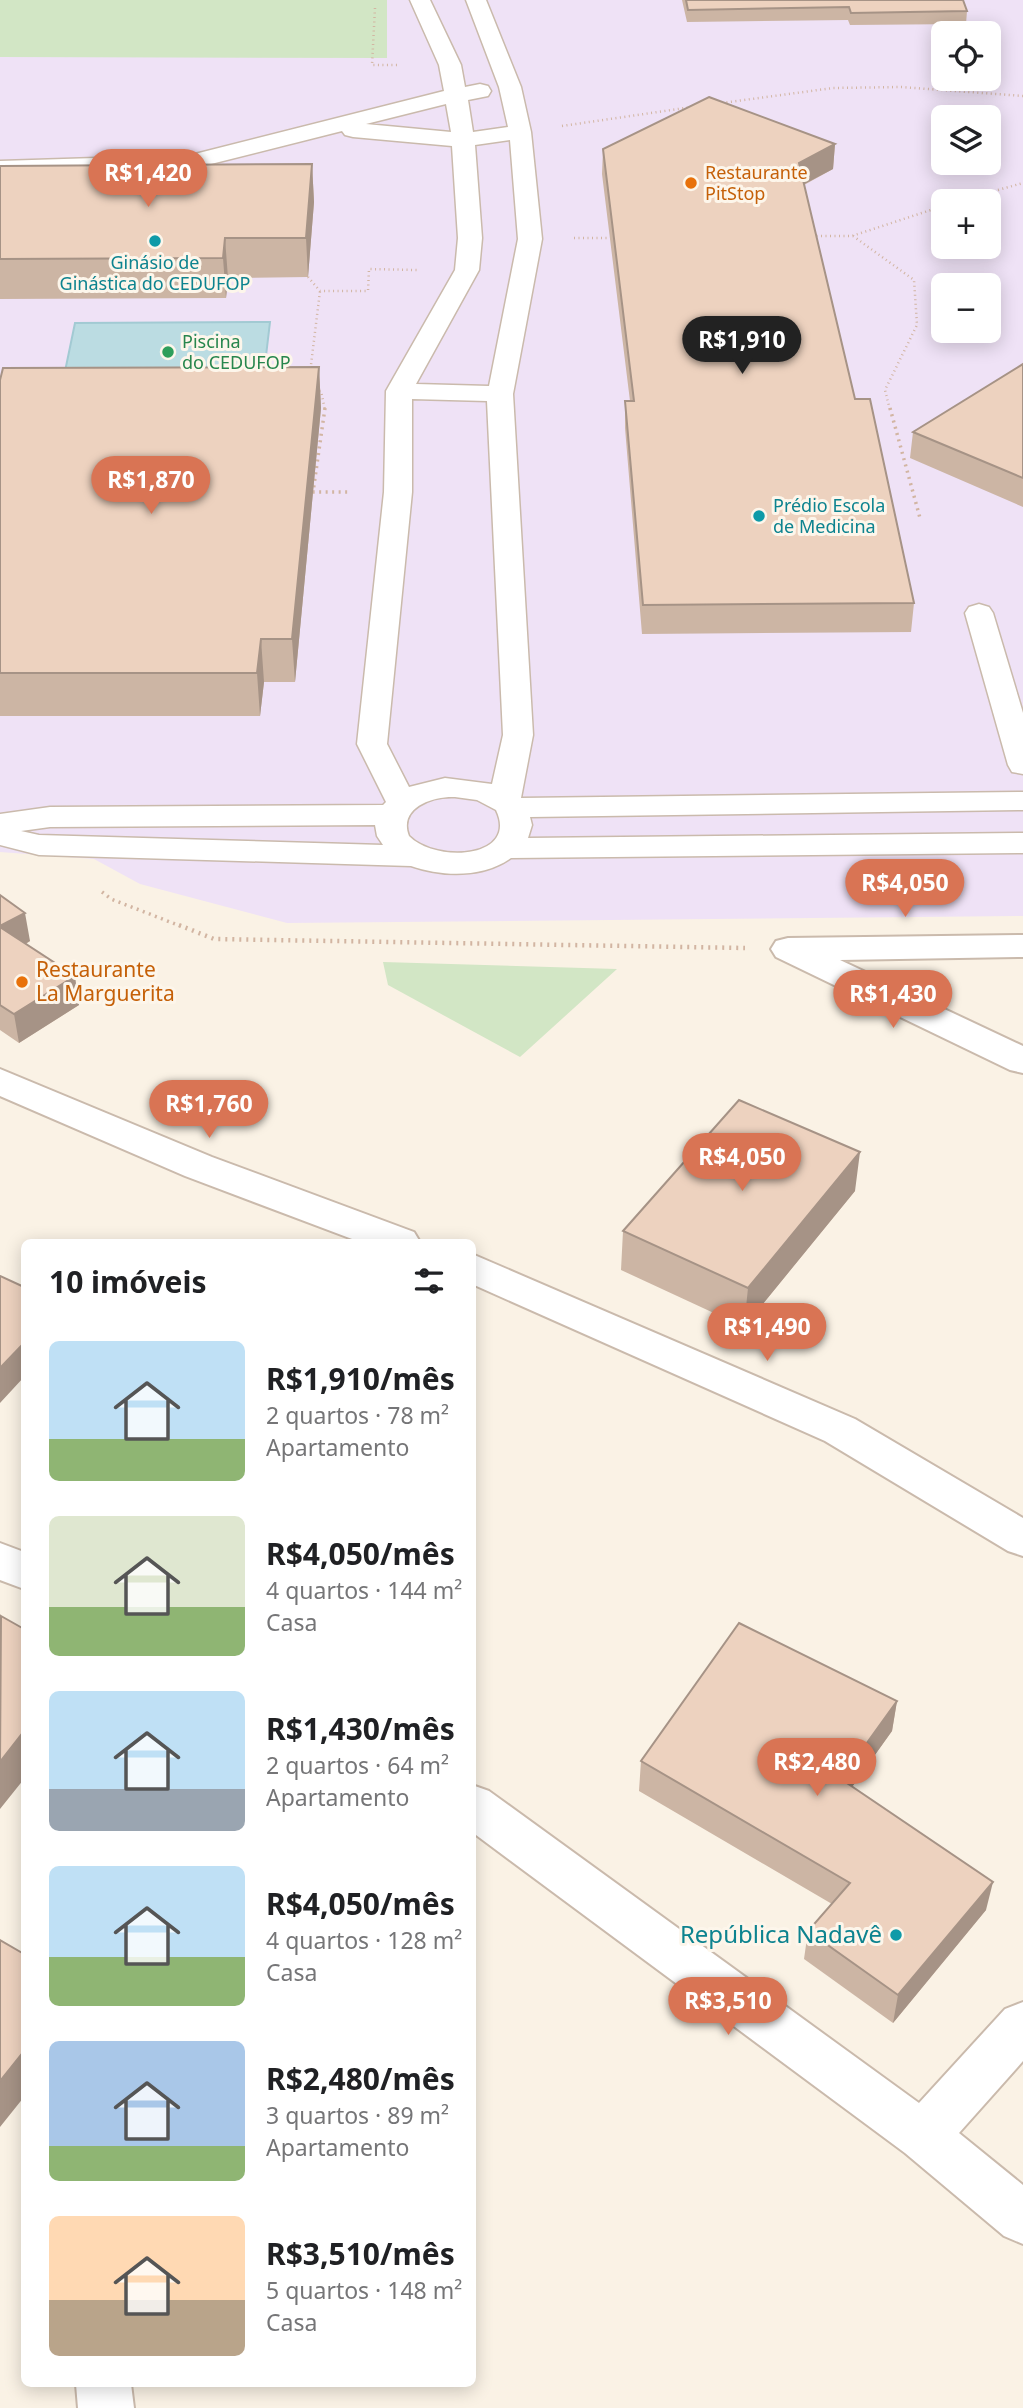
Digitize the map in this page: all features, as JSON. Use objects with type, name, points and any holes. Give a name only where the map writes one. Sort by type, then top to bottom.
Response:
[{"type":"street","points":[[788,949],[1023,946]]},
{"type":"street","points":[[788,949],[1023,1061]]},
{"type":"street","points":[[0,1082],[74,1116],[259,1192],[392,1239]]},
{"type":"street","points":[[476,1270],[840,1430],[1023,1539]]},
{"type":"street","points":[[0,1560],[21,1570]]},
{"type":"street","points":[[476,1808],[923,2136],[1023,2218]]},
{"type":"street","points":[[923,2136],[1023,2025]]},
{"type":"street","points":[[104,2387],[106,2408]]},
{"type":"lane","points":[[420,0],[450,65],[463,140],[470,238],[467,270],[399,391],[398,492],[372,744],[397,809],[389,827],[393,838],[401,848],[432,862],[472,862],[504,848],[1023,843]]},
{"type":"lane","points":[[476,0],[510,87],[520,132],[530,239],[500,394],[518,735],[507,806]]},
{"type":"lane","points":[[0,168],[191,162],[456,95],[510,87]]},
{"type":"lane","points":[[324,127],[463,140],[520,132]]},
{"type":"lane","points":[[399,391],[500,394]]},
{"type":"lane","points":[[979,612],[1023,765]]},
{"type":"lane","points":[[0,824],[50,817],[397,809],[428,790],[445,788],[478,790],[507,806],[515,818],[516,828],[504,848]]},
{"type":"lane","points":[[507,806],[1023,801]]},
{"type":"lane","points":[[0,835],[39,845],[414,856]]},
{"type":"path","points":[[715,104],[832,88],[901,86],[1023,96]]},
{"type":"path","points":[[520,132],[702,106]]},
{"type":"path","points":[[1001,189],[1023,183]]},
{"type":"path","points":[[812,236],[852,236],[931,210]]},
{"type":"path","points":[[852,236],[914,280],[917,325],[885,390],[920,517]]},
{"type":"path","points":[[530,239],[624,238]]},
{"type":"path","points":[[320,291],[368,291],[369,269]]},
{"type":"path","points":[[308,277],[320,291],[309,382]]},
{"type":"path","points":[[307,391],[321,391],[325,407],[313,492],[398,492]]},
{"type":"path","points":[[101,891],[111,899],[214,939],[788,949]]},
{"type":"shaded area","points":[[0,0],[1023,0],[1023,916],[287,923],[140,884],[94,859],[0,852]]},
{"type":"green space","points":[[0,0],[387,0],[387,58],[0,57]]},
{"type":"green space","points":[[383,962],[617,969],[520,1057],[388,985]]},
{"type":"water","name":"Piscina do CEDUFOP","points":[[270,322],[263,381],[63,381],[75,323]]},
{"type":"building","points":[[686,0],[963,0],[967,11],[851,13],[849,7],[688,10]]},
{"type":"building","points":[[709,97],[835,144],[799,163],[855,399],[870,399],[914,603],[643,605],[625,401],[634,401],[603,149]]},
{"type":"building","points":[[312,164],[306,238],[225,238],[223,258],[0,259],[0,166]]},
{"type":"building","points":[[1023,364],[1023,478],[913,432]]},
{"type":"building","points":[[319,367],[292,639],[261,639],[257,673],[0,673],[0,380],[3,368]]},
{"type":"building","points":[[0,895],[25,913],[0,926]]},
{"type":"building","points":[[0,927],[75,976],[14,1014],[0,1005]]},
{"type":"building","points":[[739,1100],[860,1152],[748,1288],[623,1231]]},
{"type":"building","points":[[0,1276],[21,1286],[21,1346],[0,1368]]},
{"type":"building","points":[[1,1616],[21,1627],[21,1735],[0,1762]]},
{"type":"building","points":[[739,1623],[897,1701],[841,1779],[993,1882],[898,1995],[808,1931],[850,1883],[641,1761]]},
{"type":"building","points":[[0,1940],[21,1952],[21,2055],[0,2081]]},
{"type":"place","name":"Restaurante PitStop","points":[[691,183]]},
{"type":"place","name":"Ginásio de Ginástica do CEDUFOP","points":[[155,241]]},
{"type":"place","name":"Piscina do CEDUFOP","points":[[168,352]]},
{"type":"place","name":"Prédio Escola de Medicina","points":[[759,516]]},
{"type":"place","name":"Restaurante La Marguerita","points":[[22,982]]},
{"type":"place","name":"República Nadavê","points":[[896,1935]]}]
